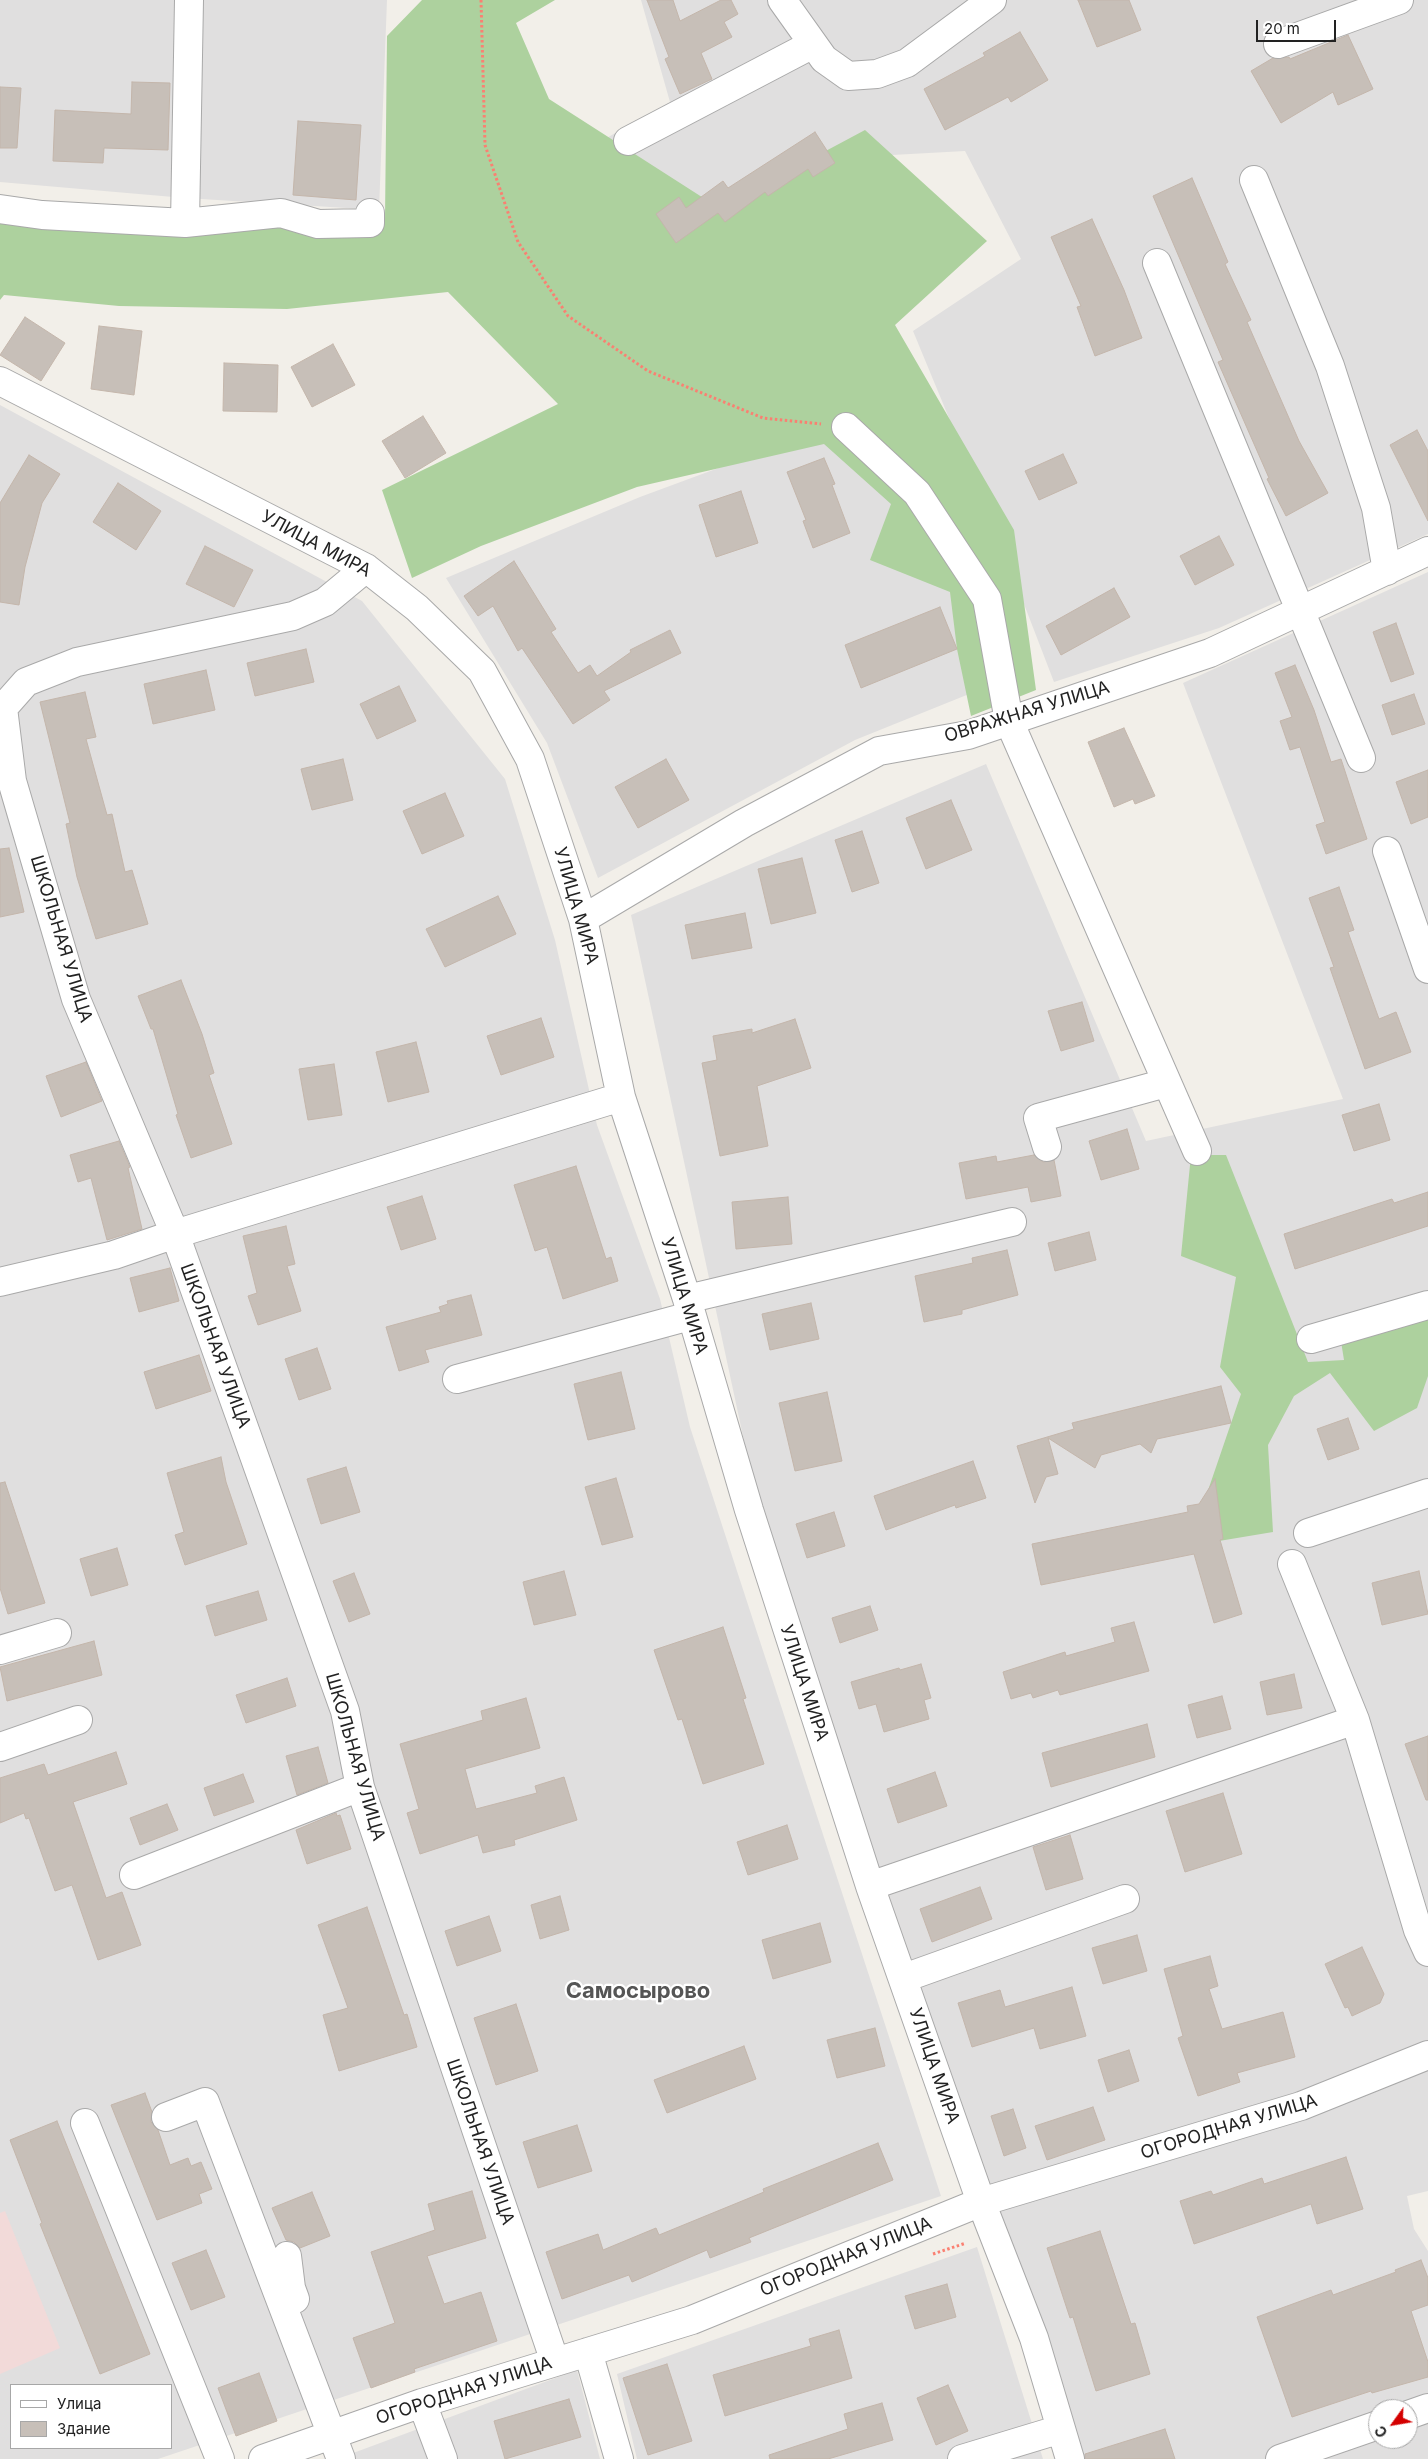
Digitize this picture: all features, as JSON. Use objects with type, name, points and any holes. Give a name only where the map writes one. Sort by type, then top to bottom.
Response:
[{"type":"street","points":[[186,223],[189,0]]},
{"type":"street","points":[[782,0],[824,59],[848,76],[877,74],[907,63],[992,0]]},
{"type":"street","points":[[1278,44],[1399,0]]},
{"type":"street","points":[[628,141],[813,44]]},
{"type":"street","points":[[1254,180],[1330,366],[1376,508],[1387,571]]},
{"type":"street","points":[[0,209],[42,215],[186,223],[281,213],[318,224],[370,223],[370,213]]},
{"type":"street","points":[[1156,263],[1361,758]]},
{"type":"street","name":"УЛИЦА МИРА","points":[[0,381],[366,568],[417,608],[482,671],[530,759],[583,918],[621,1097],[689,1307],[749,1510],[870,1886],[904,1978],[981,2202],[1034,2338],[1070,2459]]},
{"type":"street","points":[[846,427],[917,493],[987,599],[1009,721],[1197,1152]]},
{"type":"street","name":"ОВРАЖНАЯ УЛИЦА","points":[[583,918],[744,823],[879,751],[968,734],[1210,653],[1428,551]]},
{"type":"street","name":"ШКОЛЬНАЯ УЛИЦА","points":[[366,568],[325,602],[293,616],[77,662],[26,682],[3,708],[12,781],[76,999],[175,1234],[345,1711],[360,1788],[555,2362]]},
{"type":"street","points":[[1386,850],[1428,970]]},
{"type":"street","points":[[1047,1147],[1038,1118],[1166,1083]]},
{"type":"street","points":[[0,1282],[114,1255],[175,1234],[621,1097]]},
{"type":"street","points":[[457,1379],[689,1307],[1012,1222]]},
{"type":"street","points":[[1311,1339],[1428,1305]]},
{"type":"street","points":[[1308,1533],[1428,1493]]},
{"type":"street","points":[[1292,1564],[1355,1720],[1418,1930],[1428,1952]]},
{"type":"street","points":[[0,1650],[57,1633]]},
{"type":"street","points":[[0,1746],[78,1720]]},
{"type":"street","points":[[870,1886],[1355,1720]]},
{"type":"street","points":[[0,1762],[54,1746]]},
{"type":"street","points":[[134,1875],[360,1788]]},
{"type":"street","points":[[904,1978],[1125,1899]]},
{"type":"street","name":"ОГОРОДНАЯ УЛИЦА","points":[[263,2459],[340,2441],[422,2402],[692,2320],[981,2202],[1301,2106],[1428,2055]]},
{"type":"street","points":[[166,2117],[205,2102],[340,2441]]},
{"type":"street","points":[[85,2123],[220,2459]]},
{"type":"street","points":[[287,2256],[291,2288],[340,2441]]},
{"type":"street","points":[[588,2352],[619,2459]]},
{"type":"street","points":[[422,2402],[443,2459]]},
{"type":"street","points":[[1280,2459],[1368,2428]]},
{"type":"street","points":[[962,2459],[1061,2429]]},
{"type":"path","points":[[481,0],[485,145],[518,242],[568,316],[648,372],[764,418],[846,427]]},
{"type":"shaded area","points":[[0,0],[387,0],[379,210],[185,198],[0,182]]},
{"type":"shaded area","points":[[641,0],[1428,0],[1428,534],[1219,628],[1054,682],[997,534],[913,331],[1021,259],[965,151],[874,156],[666,259],[589,148],[670,102]]},
{"type":"shaded area","points":[[0,405],[362,601],[505,779],[555,940],[597,1125],[660,1299],[690,1427],[941,2196],[158,2459],[0,2459]]},
{"type":"shaded area","points":[[832,426],[963,589],[984,688],[855,740],[598,878],[547,743],[446,578],[640,497]]},
{"type":"shaded area","points":[[1428,572],[1428,2191],[1407,2196],[1414,2229],[1428,2251],[1428,2459],[1071,2459],[853,1821],[749,1464],[631,915],[986,764],[1146,1141],[1343,1099],[1183,683]]},
{"type":"shaded area","points":[[5,2211],[60,2348],[0,2374],[0,2213]]},
{"type":"shaded area","points":[[977,2247],[1043,2459],[637,2459],[617,2374]]},
{"type":"shaded area","points":[[577,2370],[600,2459],[337,2459]]},
{"type":"green space","points":[[422,0],[555,0],[516,23],[549,99],[719,208],[865,130],[987,241],[895,325],[1014,530],[1036,690],[971,716],[957,649],[950,592],[870,560],[891,504],[824,444],[637,487],[481,546],[412,578],[382,490],[558,404],[448,292],[287,309],[119,306],[4,295],[0,300],[0,214],[263,222],[385,219],[387,36]]},
{"type":"green space","points":[[1191,1155],[1226,1155],[1308,1362],[1344,1360],[1339,1329],[1428,1301],[1428,1376],[1417,1408],[1374,1431],[1330,1373],[1294,1396],[1268,1445],[1273,1532],[1189,1546],[1241,1394],[1220,1367],[1236,1277],[1181,1256]]},
{"type":"building","points":[[647,0],[673,0],[680,21],[721,0],[731,0],[738,14],[724,22],[732,37],[701,53],[712,79],[680,94],[665,59],[669,57]]},
{"type":"building","points":[[1078,0],[1129,0],[1141,30],[1097,47]]},
{"type":"building","points":[[1020,32],[1048,80],[1011,102],[1008,97],[945,130],[924,89],[985,56],[983,53]]},
{"type":"building","points":[[1348,35],[1373,89],[1338,105],[1333,92],[1281,123],[1251,71],[1273,58],[1289,57],[1290,59]]},
{"type":"building","points":[[132,82],[170,83],[168,150],[104,148],[103,163],[53,161],[55,110],[131,114]]},
{"type":"building","points":[[0,87],[21,88],[17,148],[0,148]]},
{"type":"building","points":[[298,121],[361,125],[356,200],[293,195]]},
{"type":"building","points":[[815,132],[835,163],[813,177],[808,169],[768,196],[765,192],[725,222],[718,213],[676,243],[656,214],[679,197],[686,208],[723,181],[728,188]]},
{"type":"building","points":[[1192,178],[1228,262],[1225,264],[1251,320],[1247,322],[1299,441],[1328,493],[1286,516],[1267,479],[1269,478],[1218,362],[1223,360],[1153,196]]},
{"type":"building","points":[[1092,219],[1124,290],[1142,338],[1095,356],[1077,307],[1081,306],[1051,237]]},
{"type":"building","points":[[25,317],[65,343],[41,381],[0,355]]},
{"type":"building","points":[[99,326],[142,331],[134,395],[91,389]]},
{"type":"building","points":[[333,344],[355,385],[312,407],[291,367]]},
{"type":"building","points":[[224,363],[278,365],[277,412],[223,411]]},
{"type":"building","points":[[423,416],[446,453],[405,478],[382,441]]},
{"type":"building","points":[[1417,430],[1428,451],[1428,521],[1390,445]]},
{"type":"building","points":[[1063,454],[1077,483],[1039,500],[1025,471]]},
{"type":"building","points":[[29,455],[60,474],[42,503],[25,567],[19,605],[0,602],[0,503]]},
{"type":"building","points":[[824,458],[835,484],[832,485],[850,533],[813,548],[803,521],[806,520],[787,472]]},
{"type":"building","points":[[118,483],[161,511],[136,550],[93,522]]},
{"type":"building","points":[[741,491],[758,543],[716,557],[699,505]]},
{"type":"building","points":[[1219,536],[1234,565],[1195,585],[1180,556]]},
{"type":"building","points":[[205,546],[253,570],[234,607],[186,584]]},
{"type":"building","points":[[514,561],[556,629],[551,632],[578,673],[590,665],[597,676],[631,652],[630,650],[670,630],[681,653],[604,691],[610,700],[573,724],[522,648],[518,651],[493,606],[478,616],[464,596]]},
{"type":"building","points":[[1114,588],[1130,617],[1061,655],[1046,626]]},
{"type":"building","points":[[940,607],[957,649],[861,688],[845,645]]},
{"type":"building","points":[[1396,623],[1414,674],[1391,682],[1373,632]]},
{"type":"building","points":[[306,649],[314,682],[255,696],[247,663]]},
{"type":"building","points":[[1295,665],[1314,710],[1331,762],[1341,759],[1367,839],[1326,854],[1316,825],[1325,822],[1300,747],[1290,750],[1280,721],[1292,717],[1275,673]]},
{"type":"building","points":[[206,670],[215,710],[153,724],[144,684]]},
{"type":"building","points":[[399,686],[416,721],[377,739],[360,704]]},
{"type":"building","points":[[85,692],[96,737],[86,739],[107,815],[112,814],[125,872],[132,870],[148,924],[96,939],[77,877],[66,824],[70,823],[40,702]]},
{"type":"building","points":[[1414,694],[1425,724],[1392,735],[1382,705]]},
{"type":"building","points":[[1124,728],[1155,796],[1135,804],[1133,799],[1114,807],[1088,742]]},
{"type":"building","points":[[343,759],[353,800],[312,810],[301,769]]},
{"type":"building","points":[[666,759],[689,800],[638,828],[615,787]]},
{"type":"building","points":[[1428,770],[1428,817],[1411,824],[1396,782]]},
{"type":"building","points":[[445,793],[464,836],[422,854],[403,811]]},
{"type":"building","points":[[951,800],[972,850],[926,869],[906,818]]},
{"type":"building","points":[[862,831],[879,883],[852,892],[835,840]]},
{"type":"building","points":[[9,848],[24,912],[0,917],[0,849]]},
{"type":"building","points":[[802,858],[816,913],[771,924],[758,869]]},
{"type":"building","points":[[1339,887],[1354,930],[1348,932],[1379,1019],[1396,1012],[1411,1052],[1365,1069],[1330,968],[1334,967],[1309,898]]},
{"type":"building","points":[[498,896],[516,934],[445,967],[426,929]]},
{"type":"building","points":[[745,913],[752,948],[692,959],[685,925]]},
{"type":"building","points":[[181,980],[202,1034],[214,1073],[209,1075],[232,1144],[191,1158],[176,1115],[178,1114],[153,1029],[151,1029],[138,996]]},
{"type":"building","points":[[1082,1002],[1094,1041],[1061,1051],[1048,1011]]},
{"type":"building","points":[[541,1018],[554,1057],[501,1075],[487,1036]]},
{"type":"building","points":[[795,1019],[811,1068],[757,1086],[768,1146],[720,1156],[702,1063],[717,1060],[713,1036],[752,1029],[752,1033]]},
{"type":"building","points":[[416,1042],[429,1092],[388,1102],[376,1052]]},
{"type":"building","points":[[86,1062],[102,1101],[61,1117],[46,1076]]},
{"type":"building","points":[[334,1064],[342,1115],[308,1120],[299,1069]]},
{"type":"building","points":[[1379,1104],[1390,1140],[1354,1151],[1342,1115]]},
{"type":"building","points":[[1127,1129],[1139,1169],[1101,1180],[1089,1141]]},
{"type":"building","points":[[119,1141],[130,1167],[128,1168],[142,1229],[107,1240],[91,1178],[78,1182],[70,1155]]},
{"type":"building","points":[[1034,1155],[1043,1162],[1054,1160],[1061,1196],[1031,1202],[1028,1187],[966,1199],[959,1163],[996,1156],[997,1162]]},
{"type":"building","points":[[576,1166],[606,1259],[611,1257],[618,1281],[563,1299],[547,1247],[535,1251],[514,1185]]},
{"type":"building","points":[[1428,1192],[1428,1226],[1295,1269],[1284,1234],[1392,1199],[1394,1203]]},
{"type":"building","points":[[422,1196],[436,1239],[401,1250],[387,1207]]},
{"type":"building","points":[[788,1197],[792,1244],[736,1249],[732,1202]]},
{"type":"building","points":[[286,1226],[295,1264],[287,1266],[301,1311],[258,1325],[248,1296],[257,1293],[243,1236]]},
{"type":"building","points":[[1089,1232],[1096,1260],[1055,1271],[1048,1243]]},
{"type":"building","points":[[1007,1250],[1018,1295],[962,1310],[962,1314],[924,1322],[915,1276],[973,1263],[972,1258]]},
{"type":"building","points":[[170,1268],[179,1301],[139,1312],[130,1278]]},
{"type":"building","points":[[471,1295],[482,1335],[425,1350],[429,1362],[399,1371],[386,1327],[441,1312],[439,1307],[448,1304],[447,1301]]},
{"type":"building","points":[[811,1303],[819,1339],[770,1350],[762,1314]]},
{"type":"building","points":[[317,1348],[331,1389],[299,1400],[285,1359]]},
{"type":"building","points":[[199,1355],[211,1391],[156,1409],[144,1372]]},
{"type":"building","points":[[621,1372],[635,1429],[588,1440],[574,1384]]},
{"type":"building","points":[[1221,1386],[1231,1423],[1157,1439],[1151,1453],[1140,1444],[1101,1455],[1095,1468],[1048,1438],[1058,1474],[1046,1477],[1035,1503],[1017,1446],[1074,1429],[1072,1423]]},
{"type":"building","points":[[827,1392],[842,1461],[795,1471],[779,1403]]},
{"type":"building","points":[[1348,1418],[1359,1449],[1328,1460],[1317,1429]]},
{"type":"building","points":[[221,1457],[226,1482],[247,1544],[185,1565],[175,1535],[184,1532],[167,1473]]},
{"type":"building","points":[[973,1461],[986,1498],[956,1508],[955,1505],[886,1530],[874,1496]]},
{"type":"building","points":[[346,1467],[360,1512],[321,1524],[307,1479]]},
{"type":"building","points":[[616,1478],[633,1537],[602,1545],[585,1487]]},
{"type":"building","points":[[1215,1479],[1223,1539],[1220,1540],[1242,1614],[1214,1623],[1194,1554],[1041,1585],[1032,1544],[1188,1512],[1187,1506],[1199,1504]]},
{"type":"building","points":[[5,1482],[45,1603],[8,1614],[0,1588],[0,1483]]},
{"type":"building","points":[[834,1512],[845,1546],[807,1558],[796,1524]]},
{"type":"building","points":[[117,1548],[128,1585],[91,1596],[80,1559]]},
{"type":"building","points":[[564,1571],[576,1615],[534,1625],[523,1582]]},
{"type":"building","points":[[1419,1571],[1428,1614],[1382,1625],[1372,1583]]},
{"type":"building","points":[[354,1573],[370,1614],[349,1622],[333,1581]]},
{"type":"building","points":[[258,1591],[267,1620],[215,1636],[206,1606]]},
{"type":"building","points":[[870,1606],[878,1630],[840,1643],[832,1618]]},
{"type":"building","points":[[1134,1622],[1149,1671],[1060,1695],[1058,1690],[1033,1698],[1031,1693],[1011,1699],[1003,1672],[1065,1652],[1066,1656],[1115,1642],[1111,1628]]},
{"type":"building","points":[[723,1627],[746,1698],[743,1699],[764,1764],[703,1784],[682,1719],[678,1720],[654,1650]]},
{"type":"building","points":[[94,1641],[102,1675],[7,1701],[0,1667]]},
{"type":"building","points":[[921,1664],[931,1698],[924,1700],[929,1719],[884,1732],[876,1704],[859,1709],[851,1682],[899,1668],[900,1670]]},
{"type":"building","points":[[1294,1674],[1302,1708],[1267,1715],[1260,1682]]},
{"type":"building","points":[[287,1678],[296,1706],[246,1723],[236,1695]]},
{"type":"building","points":[[1222,1696],[1231,1729],[1197,1738],[1188,1705]]},
{"type":"building","points":[[526,1698],[540,1748],[465,1769],[476,1809],[537,1793],[535,1786],[564,1777],[577,1820],[514,1840],[515,1845],[483,1853],[478,1835],[420,1854],[407,1813],[419,1809],[400,1744],[483,1720],[481,1711]]},
{"type":"building","points":[[1147,1724],[1155,1757],[1051,1787],[1042,1753]]},
{"type":"building","points":[[1428,1736],[1428,1800],[1426,1800],[1405,1744]]},
{"type":"building","points":[[318,1747],[328,1783],[297,1795],[286,1756]]},
{"type":"building","points":[[116,1752],[127,1784],[73,1802],[106,1898],[122,1892],[141,1945],[98,1960],[72,1885],[55,1891],[29,1818],[26,1819],[24,1813],[0,1823],[0,1778],[44,1764],[48,1775]]},
{"type":"building","points":[[935,1772],[947,1806],[898,1823],[887,1789]]},
{"type":"building","points":[[243,1774],[254,1802],[214,1816],[204,1788]]},
{"type":"building","points":[[1223,1793],[1242,1854],[1185,1872],[1166,1811]]},
{"type":"building","points":[[167,1804],[178,1830],[140,1845],[130,1818]]},
{"type":"building","points":[[336,1813],[337,1816],[340,1815],[351,1849],[307,1864],[296,1830]]},
{"type":"building","points":[[787,1825],[798,1859],[748,1875],[737,1842]]},
{"type":"building","points":[[1070,1835],[1083,1879],[1046,1890],[1033,1847]]},
{"type":"building","points":[[980,1887],[992,1919],[932,1942],[920,1909]]},
{"type":"building","points":[[560,1896],[569,1930],[540,1939],[531,1905]]},
{"type":"building","points":[[367,1907],[404,2015],[407,2014],[417,2047],[339,2071],[323,2015],[348,2008],[318,1925]]},
{"type":"building","points":[[489,1916],[501,1951],[457,1966],[445,1931]]},
{"type":"building","points":[[820,1923],[831,1962],[773,1979],[762,1940]]},
{"type":"building","points":[[1137,1935],[1147,1971],[1103,1984],[1092,1948]]},
{"type":"building","points":[[1362,1947],[1384,1994],[1380,2003],[1352,2016],[1348,2007],[1345,2008],[1325,1964]]},
{"type":"building","points":[[1210,1956],[1218,1986],[1209,1989],[1222,2029],[1283,2012],[1295,2057],[1237,2073],[1240,2082],[1198,2096],[1178,2038],[1183,2036],[1164,1969]]},
{"type":"building","points":[[1072,1987],[1086,2036],[1040,2049],[1034,2028],[972,2047],[958,2003],[1000,1990],[1005,2007]]},
{"type":"building","points":[[516,2004],[538,2071],[496,2085],[474,2018]]},
{"type":"building","points":[[875,2028],[885,2066],[837,2078],[827,2040]]},
{"type":"building","points":[[744,2046],[756,2079],[667,2113],[654,2080]]},
{"type":"building","points":[[1129,2050],[1139,2081],[1108,2092],[1098,2060]]},
{"type":"building","points":[[145,2093],[152,2112],[151,2122],[158,2130],[170,2165],[188,2158],[191,2166],[201,2162],[212,2189],[199,2194],[202,2203],[157,2220],[111,2105]]},
{"type":"building","points":[[1093,2107],[1105,2140],[1047,2160],[1035,2126]]},
{"type":"building","points":[[1013,2109],[1026,2148],[1004,2156],[991,2116]]},
{"type":"building","points":[[57,2121],[150,2354],[100,2374],[40,2224],[42,2223],[10,2140]]},
{"type":"building","points":[[577,2125],[592,2171],[538,2188],[523,2142]]},
{"type":"building","points":[[878,2143],[893,2180],[749,2238],[751,2242],[710,2258],[707,2250],[632,2282],[629,2275],[562,2299],[546,2252],[598,2234],[603,2250],[656,2228],[659,2235],[764,2192],[763,2189]]},
{"type":"building","points":[[1346,2157],[1363,2209],[1317,2224],[1311,2204],[1194,2244],[1180,2201],[1211,2191],[1213,2195],[1262,2178],[1264,2184]]},
{"type":"building","points":[[472,2191],[486,2238],[427,2256],[444,2304],[481,2292],[497,2341],[414,2369],[415,2372],[371,2388],[353,2338],[395,2323],[371,2252],[435,2230],[428,2204]]},
{"type":"building","points":[[312,2192],[330,2236],[300,2248],[294,2242],[286,2240],[272,2208]]},
{"type":"building","points":[[1100,2231],[1131,2324],[1135,2323],[1150,2374],[1096,2391],[1073,2317],[1070,2318],[1047,2248]]},
{"type":"building","points":[[206,2250],[225,2297],[191,2310],[172,2263]]},
{"type":"building","points":[[1421,2260],[1428,2278],[1428,2305],[1411,2311],[1428,2362],[1428,2377],[1372,2393],[1371,2391],[1292,2417],[1257,2317],[1331,2290],[1333,2295],[1396,2272],[1395,2270]]},
{"type":"building","points":[[947,2284],[956,2317],[915,2329],[905,2296]]},
{"type":"building","points":[[839,2330],[852,2378],[725,2416],[713,2375],[811,2346],[809,2339]]},
{"type":"building","points":[[667,2364],[692,2441],[648,2455],[623,2378]]},
{"type":"building","points":[[259,2373],[277,2421],[236,2436],[218,2388]]},
{"type":"building","points":[[948,2385],[968,2431],[936,2445],[917,2398]]},
{"type":"building","points":[[569,2399],[581,2437],[505,2459],[494,2421]]},
{"type":"building","points":[[882,2403],[893,2440],[828,2459],[770,2459],[769,2455],[848,2429],[844,2414]]},
{"type":"building","points":[[1165,2429],[1175,2459],[1085,2459],[1085,2454]]},
{"type":"district","name":"Самосырово","points":[[638,1991]]}]
